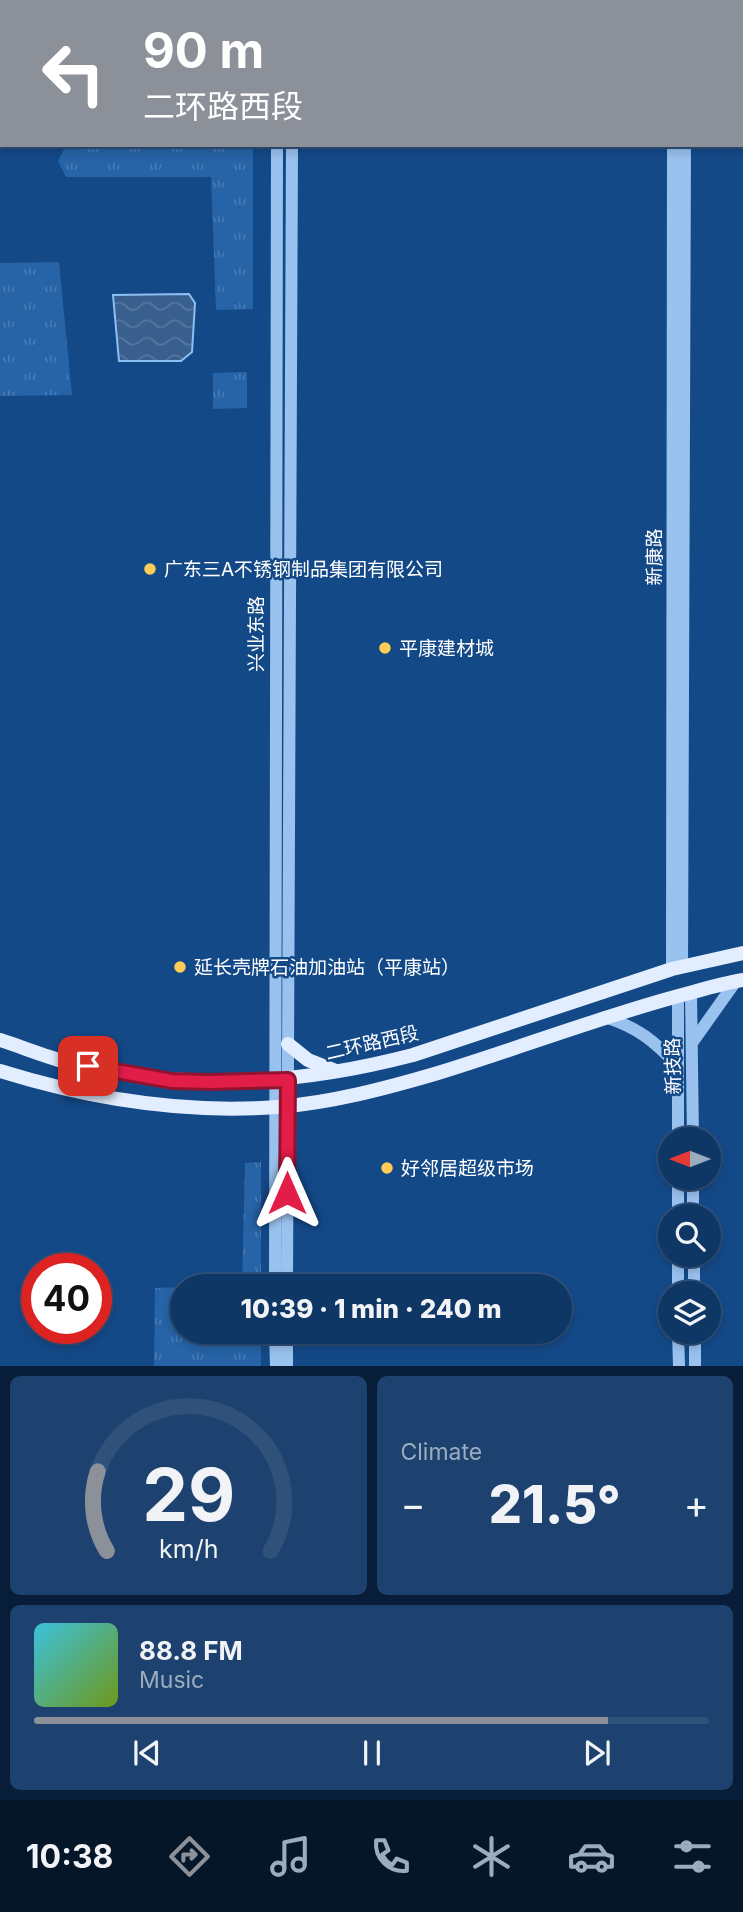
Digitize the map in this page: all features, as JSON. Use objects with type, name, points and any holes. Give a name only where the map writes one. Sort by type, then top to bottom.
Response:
[{"type":"main road","name":"二环路西段","points":[[0,1040],[64,1062],[172,1081],[281,1080],[337,1072],[413,1055],[677,968],[743,953]]},
{"type":"main road","points":[[0,1071],[51,1087],[142,1104],[200,1108],[281,1107],[376,1090],[606,1017],[740,980]]},
{"type":"main road","points":[[288,1044],[308,1060],[337,1072]]},
{"type":"street","name":"兴业东路","points":[[276,147],[281,1080]]},
{"type":"street","name":"兴业东路","points":[[281,1080],[288,1044],[292,147]]},
{"type":"street","name":"新康路","points":[[673,147],[677,968]]},
{"type":"street","name":"新康路","points":[[677,968],[685,147]]},
{"type":"street","points":[[692,1044],[740,980]]},
{"type":"street","name":"新技路","points":[[685,995],[692,1044],[693,1127]]},
{"type":"street","name":"新技路","points":[[678,1127],[678,1066],[685,995]]},
{"type":"street","points":[[606,1017],[628,1024],[653,1040],[678,1066]]},
{"type":"street","points":[[275,1274],[281,1080]]},
{"type":"street","points":[[281,1107],[287,1274]]},
{"type":"street","points":[[275,1344],[275,1366]]},
{"type":"street","points":[[287,1344],[287,1366]]},
{"type":"street","points":[[678,1344],[678,1366]]},
{"type":"street","points":[[695,1344],[695,1366]]},
{"type":"green space","points":[[65,147],[253,147],[253,309],[216,310],[211,177],[66,177],[58,161]]},
{"type":"green space","points":[[59,262],[72,395],[0,396],[0,263]]},
{"type":"green space","points":[[247,372],[247,408],[213,409],[213,373]]},
{"type":"green space","points":[[261,1162],[261,1274],[242,1274],[245,1163]]},
{"type":"green space","points":[[170,1287],[170,1344],[261,1344],[261,1366],[154,1366],[155,1288]]},
{"type":"water","points":[[189,294],[195,303],[192,352],[181,361],[119,361],[113,295]]},
{"type":"place","name":"广东三A不锈钢制品集团有限公司","points":[[150,569]]},
{"type":"place","name":"平康建材城","points":[[385,648]]},
{"type":"place","name":"延长壳牌石油加油站（平康站）","points":[[180,967]]},
{"type":"place","name":"好邻居超级市场","points":[[387,1168]]},
{"type":"route","points":[[88,1066],[172,1081],[288,1080],[287,1193]]}]
